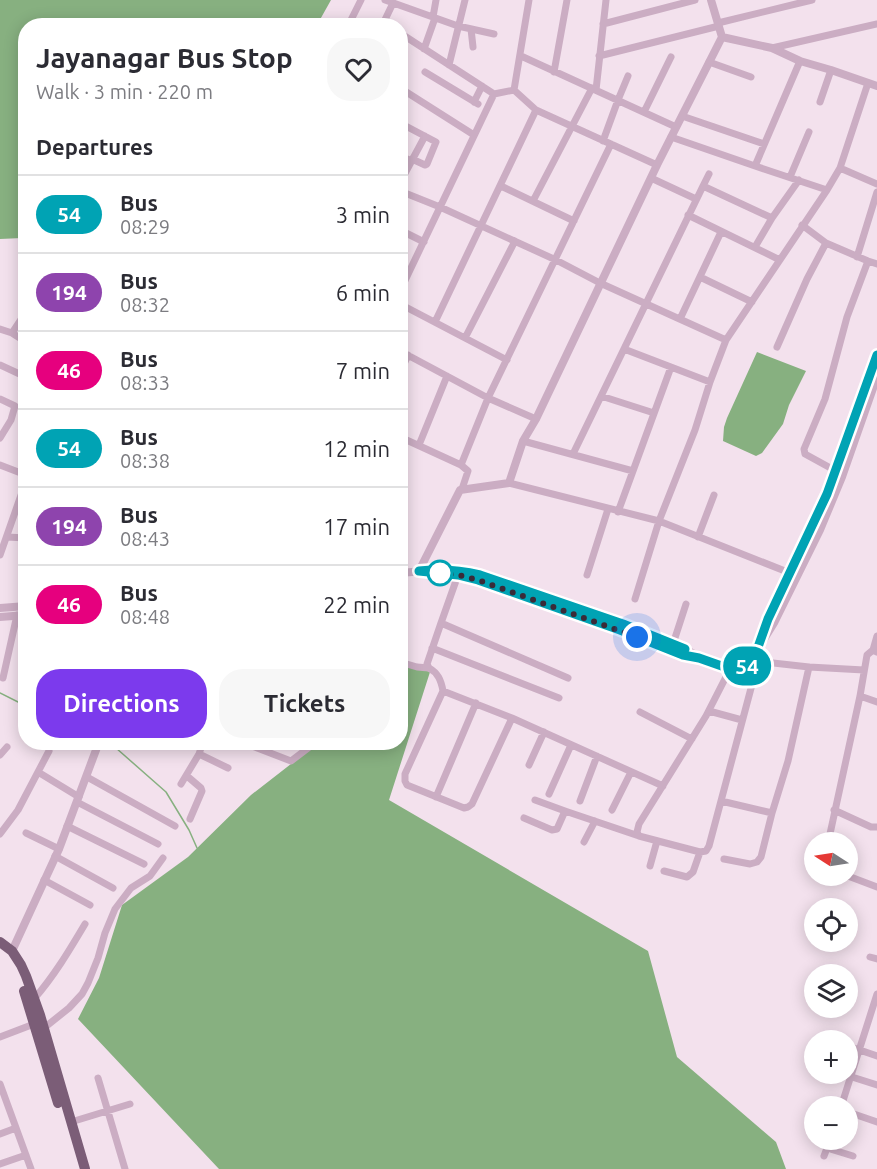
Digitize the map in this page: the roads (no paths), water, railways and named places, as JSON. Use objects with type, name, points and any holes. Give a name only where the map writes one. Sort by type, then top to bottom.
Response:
[{"type":"main road","points":[[0,942],[12,951],[21,964],[34,999],[39,1026],[78,1169]]},
{"type":"main road","points":[[0,950],[16,968],[27,1001],[39,1026],[85,1169]]},
{"type":"street","points":[[352,18],[361,0]]},
{"type":"street","points":[[385,0],[458,26],[494,34]]},
{"type":"street","points":[[424,48],[434,18],[436,0]]},
{"type":"street","points":[[449,65],[465,0]]},
{"type":"street","points":[[514,90],[528,0]]},
{"type":"street","points":[[554,72],[567,0]]},
{"type":"street","points":[[533,201],[594,89],[606,0]]},
{"type":"street","points":[[603,24],[695,0]]},
{"type":"street","points":[[509,483],[523,441],[536,419],[657,165],[722,37],[711,0]]},
{"type":"street","points":[[599,56],[812,0]]},
{"type":"street","points":[[387,18],[393,3]]},
{"type":"street","points":[[772,48],[877,24]]},
{"type":"street","points":[[471,29],[473,47]]},
{"type":"street","points":[[634,599],[659,521],[695,430],[726,340],[840,168],[872,85],[800,61],[772,48],[722,37]]},
{"type":"street","points":[[408,38],[494,94],[514,90]]},
{"type":"street","points":[[521,56],[676,127]]},
{"type":"street","points":[[644,112],[671,57]]},
{"type":"street","points":[[755,166],[800,61]]},
{"type":"street","points":[[709,62],[751,77]]},
{"type":"street","points":[[820,102],[831,70]]},
{"type":"street","points":[[425,72],[476,103],[482,86]]},
{"type":"street","points":[[603,141],[628,76]]},
{"type":"street","points":[[514,90],[536,110],[657,165]]},
{"type":"street","points":[[408,93],[474,135]]},
{"type":"street","points":[[408,275],[494,94]]},
{"type":"street","points":[[435,322],[536,110]]},
{"type":"street","points":[[682,116],[764,144]]},
{"type":"street","points":[[408,127],[436,142],[427,164],[408,159]]},
{"type":"street","points":[[790,177],[809,132]]},
{"type":"street","points":[[408,166],[425,136]]},
{"type":"street","points":[[671,137],[827,190]]},
{"type":"street","points":[[460,465],[488,398],[611,144]]},
{"type":"street","points":[[840,168],[877,184]]},
{"type":"street","points":[[573,454],[709,174]]},
{"type":"street","points":[[651,178],[696,199]]},
{"type":"street","points":[[755,247],[772,218],[800,180]]},
{"type":"street","points":[[501,186],[574,221]]},
{"type":"street","points":[[703,186],[772,218]]},
{"type":"street","points":[[857,257],[877,192]]},
{"type":"street","points":[[408,194],[515,241],[600,283],[726,340]]},
{"type":"street","points":[[688,215],[780,260]]},
{"type":"street","points":[[802,225],[826,243],[877,264]]},
{"type":"street","points":[[680,319],[721,232]]},
{"type":"street","points":[[408,234],[424,242]]},
{"type":"street","points":[[465,338],[515,241]]},
{"type":"street","points":[[777,347],[807,279],[826,243]]},
{"type":"street","points":[[836,471],[805,454],[804,449],[825,399],[847,316],[868,261]]},
{"type":"street","points":[[700,277],[752,302]]},
{"type":"street","points":[[408,308],[507,360]]},
{"type":"street","points":[[12,333],[18,324]]},
{"type":"street","points":[[0,329],[18,337]]},
{"type":"street","points":[[624,349],[710,382]]},
{"type":"street","points":[[535,800],[657,841],[700,852],[706,851],[710,846],[757,650],[768,619],[816,519],[836,471],[877,355]]},
{"type":"street","points":[[408,356],[488,398],[536,419]]},
{"type":"street","points":[[0,365],[18,373]]},
{"type":"street","points":[[618,512],[671,366]]},
{"type":"street","points":[[419,445],[447,376]]},
{"type":"street","points":[[757,650],[774,623],[820,530],[842,477],[877,377]]},
{"type":"street","points":[[601,396],[654,413]]},
{"type":"street","points":[[0,399],[15,406],[0,438]]},
{"type":"street","points":[[408,440],[468,471],[462,489],[419,571]]},
{"type":"street","points":[[523,441],[633,471]]},
{"type":"street","points":[[0,465],[18,472]]},
{"type":"street","points":[[462,489],[509,483],[659,521],[790,573]]},
{"type":"street","points":[[698,537],[714,495]]},
{"type":"street","points":[[0,555],[18,505]]},
{"type":"street","points":[[587,575],[608,509]]},
{"type":"street","points":[[7,537],[18,538]]},
{"type":"street","points":[[408,572],[446,569],[480,575],[623,624],[685,649],[699,658]]},
{"type":"street","points":[[419,571],[458,575],[478,580],[683,655],[730,669],[744,669],[755,661],[864,670]]},
{"type":"street","points":[[429,668],[427,664],[458,575]]},
{"type":"street","points":[[673,644],[686,604]]},
{"type":"street","points":[[0,609],[18,607]]},
{"type":"street","points":[[0,617],[18,615]]},
{"type":"street","points":[[441,623],[568,678]]},
{"type":"street","points":[[3,678],[18,626]]},
{"type":"street","points":[[830,832],[867,654],[875,651],[877,636]]},
{"type":"street","points":[[432,648],[559,698]]},
{"type":"street","points":[[408,664],[435,671],[441,681],[443,691],[405,774],[407,785],[464,808],[468,807],[472,804],[512,718]]},
{"type":"street","points":[[724,859],[750,864],[757,862],[761,856],[788,761],[810,667]]},
{"type":"street","points":[[639,836],[637,832],[639,824],[709,711],[730,669]]},
{"type":"street","points":[[443,691],[512,718],[663,786]]},
{"type":"street","points":[[860,696],[877,702]]},
{"type":"street","points":[[436,797],[476,703]]},
{"type":"street","points":[[640,711],[692,739]]},
{"type":"street","points":[[709,711],[742,720]]},
{"type":"street","points":[[529,765],[544,732]]},
{"type":"street","points":[[549,794],[571,745]]},
{"type":"street","points":[[0,755],[7,747]]},
{"type":"street","points":[[12,951],[57,852],[96,750]]},
{"type":"street","points":[[182,784],[200,750]]},
{"type":"street","points":[[263,750],[291,761],[305,750]]},
{"type":"street","points":[[0,834],[18,810],[49,751]]},
{"type":"street","points":[[199,754],[228,768]]},
{"type":"street","points":[[580,801],[597,756]]},
{"type":"street","points":[[39,772],[78,799],[158,844]]},
{"type":"street","points":[[612,810],[631,772]]},
{"type":"street","points":[[188,776],[202,791],[190,819]]},
{"type":"street","points":[[87,777],[175,826]]},
{"type":"street","points":[[721,801],[772,813]]},
{"type":"street","points":[[834,810],[871,827],[877,827]]},
{"type":"street","points":[[524,818],[555,830],[565,811]]},
{"type":"street","points":[[584,842],[594,821]]},
{"type":"street","points":[[67,826],[144,864]]},
{"type":"street","points":[[26,833],[112,888]]},
{"type":"street","points":[[650,866],[657,841]]},
{"type":"street","points":[[664,871],[687,877],[693,872],[700,852]]},
{"type":"street","points":[[0,1037],[39,1026],[69,1008],[82,994],[98,958],[115,909],[131,888],[150,876],[163,858]]},
{"type":"street","points":[[45,880],[90,905]]},
{"type":"street","points":[[858,880],[877,887]]},
{"type":"street","points":[[34,999],[65,959],[85,924]]},
{"type":"street","points":[[858,1054],[877,994]]},
{"type":"street","points":[[860,1049],[877,1056]]},
{"type":"street","points":[[858,1076],[877,1086]]},
{"type":"street","points":[[98,1078],[125,1169]]},
{"type":"street","points":[[0,1084],[31,1169]]},
{"type":"street","points":[[71,1122],[130,1104]]},
{"type":"street","points":[[858,1115],[877,1122]]},
{"type":"street","points":[[0,1134],[16,1128]]},
{"type":"street","points":[[824,1156],[826,1150]]},
{"type":"street","points":[[834,1150],[853,1156]]},
{"type":"street","points":[[0,1164],[26,1155]]},
{"type":"waterway","points":[[0,693],[18,702]]},
{"type":"waterway","points":[[118,750],[166,792],[197,848]]}]
